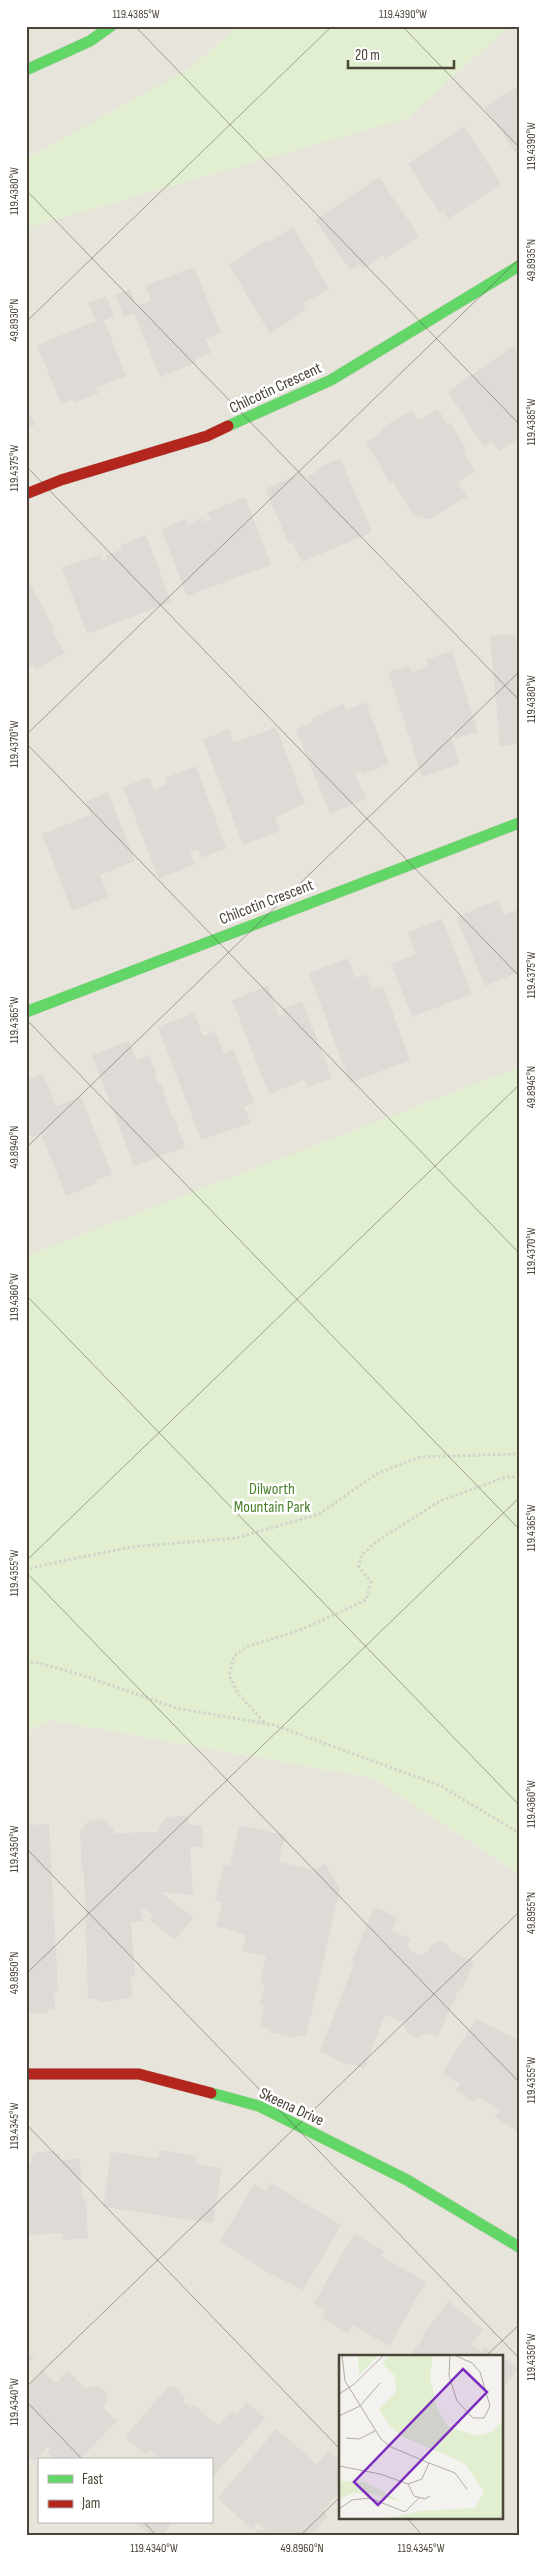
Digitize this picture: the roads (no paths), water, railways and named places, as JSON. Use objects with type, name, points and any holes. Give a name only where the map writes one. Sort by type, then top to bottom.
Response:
[{"type":"street","points":[[26,70],[90,41],[111,26]]},
{"type":"street","name":"Chilcotin Crescent","points":[[26,494],[61,480],[207,436],[331,380],[519,266]]},
{"type":"street","name":"Chilcotin Crescent","points":[[26,1012],[509,825],[519,823]]},
{"type":"street","name":"Skeena Drive","points":[[26,2074],[139,2074],[259,2106],[407,2180],[519,2247]]},
{"type":"park label","name":"Dilworth Mountain Park","points":[[272,1497]]}]
